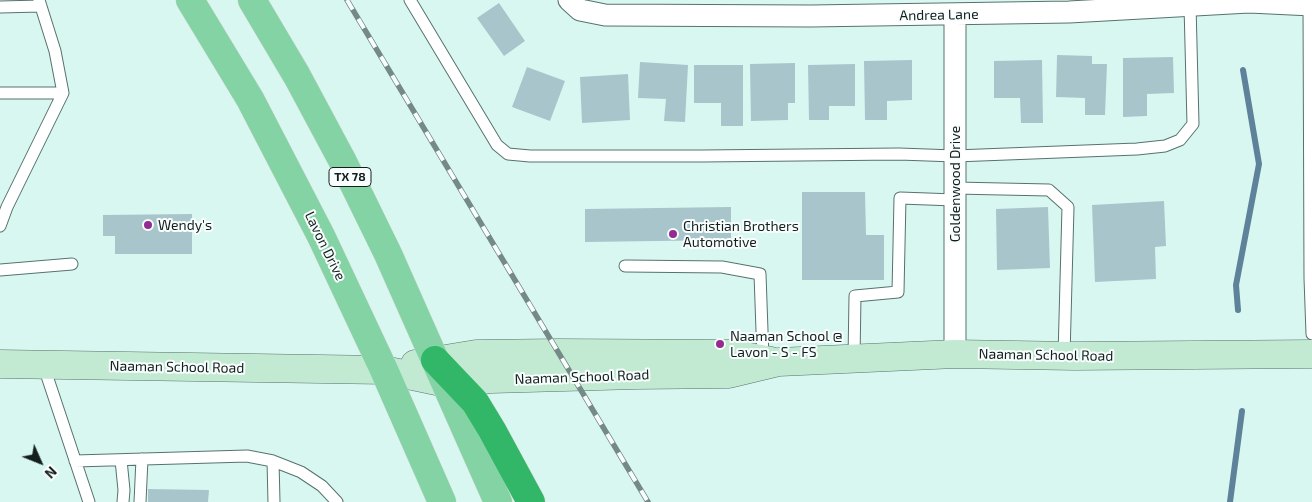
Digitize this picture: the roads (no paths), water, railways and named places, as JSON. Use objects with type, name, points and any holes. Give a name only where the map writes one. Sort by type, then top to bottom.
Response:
[{"type":"highway","points":[[446,375],[475,402],[531,502]]},
{"type":"main road","name":"Lavon Drive","points":[[190,0],[250,99],[321,236],[384,370],[442,502]]},
{"type":"main road","name":"TX 78","points":[[252,0],[297,76],[342,160],[446,375],[498,502]]},
{"type":"main road","name":"Naaman School Road","points":[[0,364],[384,370],[483,379],[729,374],[771,361],[955,354],[1064,356],[1312,354]]},
{"type":"street","name":"Andrea Lane","points":[[569,0],[580,10],[604,15],[811,8],[955,14],[1070,6],[1249,2],[1310,3]]},
{"type":"street","name":"Goldenwood Drive","points":[[955,14],[955,354]]},
{"type":"lane","points":[[410,0],[497,145],[508,154],[548,156],[899,154],[955,156],[1137,149],[1165,146],[1180,140],[1193,124],[1201,3]]},
{"type":"lane","points":[[0,6],[40,3],[55,51],[63,93],[0,226]]},
{"type":"lane","points":[[1310,3],[1310,278],[1312,334]]},
{"type":"lane","points":[[0,93],[63,93]]},
{"type":"lane","points":[[854,359],[855,296],[898,292],[900,198],[1049,190],[1068,208],[1064,356]]},
{"type":"lane","points":[[0,270],[72,264]]},
{"type":"lane","points":[[625,266],[722,267],[760,274],[771,361]]},
{"type":"lane","points":[[43,364],[89,502]]},
{"type":"lane","points":[[75,462],[247,456],[273,461],[301,472],[322,486],[335,501]]},
{"type":"lane","points":[[140,502],[142,459]]},
{"type":"lane","points":[[121,460],[124,490],[123,502]]},
{"type":"lane","points":[[273,461],[274,502]]},
{"type":"waterway","points":[[1238,310],[1236,285],[1259,164],[1243,70]]},
{"type":"waterway","points":[[1230,502],[1242,411]]},
{"type":"railway","points":[[347,0],[648,502]]},
{"type":"place","name":"Wendy's","points":[[148,225]]},
{"type":"place","name":"Christian Brothers Automotive","points":[[673,234]]},
{"type":"place","name":"Naaman School @ Lavon - S - FS","points":[[720,344]]}]
